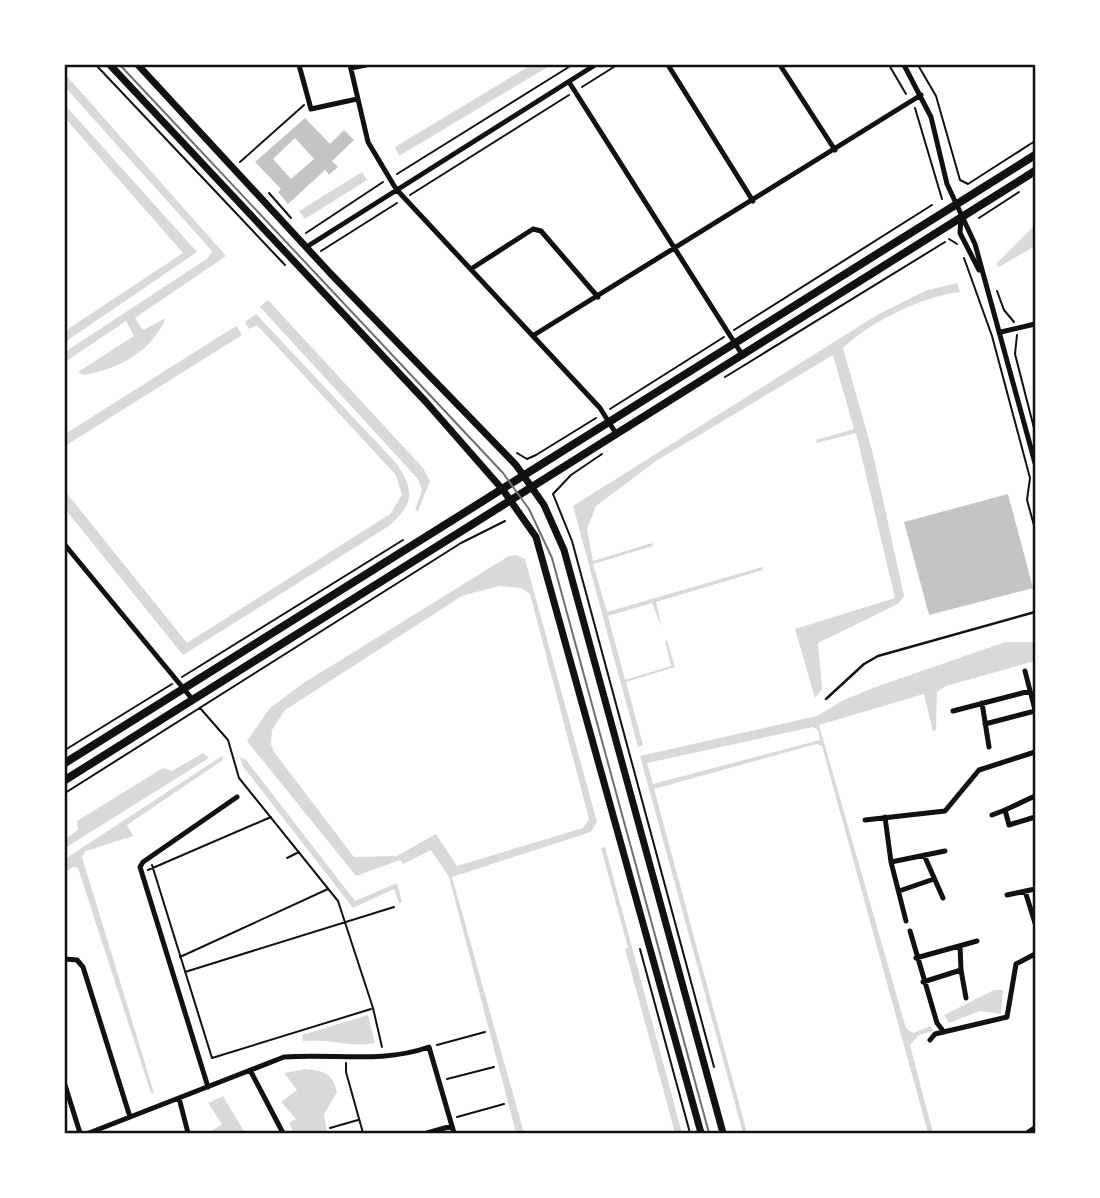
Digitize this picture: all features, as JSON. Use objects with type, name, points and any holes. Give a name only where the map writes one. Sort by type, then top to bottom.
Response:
[{"type":"main road","points":[[65,763],[1035,155]]},
{"type":"main road","points":[[65,780],[1035,171]]},
{"type":"street","points":[[110,65],[426,402],[512,501],[536,537],[701,1133]]},
{"type":"street","points":[[138,65],[524,477],[553,523],[564,550],[723,1133]]},
{"type":"street","points":[[299,65],[311,109],[358,99]]},
{"type":"street","points":[[366,65],[350,67],[368,142],[388,179],[600,408],[617,435]]},
{"type":"street","points":[[308,246],[595,65]]},
{"type":"street","points":[[668,65],[753,201]]},
{"type":"street","points":[[780,65],[835,150]]},
{"type":"street","points":[[904,65],[931,117],[956,205],[975,243],[1035,463]]},
{"type":"street","points":[[569,82],[743,356]]},
{"type":"street","points":[[534,335],[921,95]]},
{"type":"street","points":[[961,218],[960,233],[982,275]]},
{"type":"street","points":[[471,269],[533,229],[541,231],[598,297]]},
{"type":"street","points":[[1001,332],[1035,324]]},
{"type":"street","points":[[65,545],[193,700]]},
{"type":"street","points":[[985,724],[1035,710],[1025,671]]},
{"type":"street","points":[[953,711],[1030,691]]},
{"type":"street","points":[[982,703],[989,747]]},
{"type":"street","points":[[866,820],[945,811],[979,770],[1035,752]]},
{"type":"street","points":[[992,815],[1035,796]]},
{"type":"street","points":[[208,1087],[141,873],[142,862],[237,797]]},
{"type":"street","points":[[1005,810],[1009,825],[1035,817]]},
{"type":"street","points":[[885,817],[891,862],[906,921]]},
{"type":"street","points":[[891,862],[945,851]]},
{"type":"street","points":[[923,855],[943,898]]},
{"type":"street","points":[[899,891],[934,879]]},
{"type":"street","points":[[1007,895],[1035,888]]},
{"type":"street","points":[[1025,891],[1035,923]]},
{"type":"street","points":[[910,931],[923,982],[937,1023],[944,1032]]},
{"type":"street","points":[[916,958],[977,941]]},
{"type":"street","points":[[960,946],[966,998]]},
{"type":"street","points":[[930,1040],[935,1034],[1007,1017],[1016,964],[1035,954]]},
{"type":"street","points":[[65,959],[77,960],[83,967],[130,1117]]},
{"type":"street","points":[[923,982],[961,970]]},
{"type":"street","points":[[91,1133],[284,1057],[315,1055],[383,1058],[429,1047],[454,1133]]},
{"type":"street","points":[[250,1070],[283,1133]]},
{"type":"street","points":[[65,1085],[80,1133]]},
{"type":"street","points":[[178,1098],[188,1133]]},
{"type":"street","points":[[426,1133],[452,1126]]},
{"type":"street","points":[[1030,1133],[1035,1129]]},
{"type":"lane","points":[[825,699],[864,664],[878,656],[1035,612]]},
{"type":"path","points":[[96,65],[285,265]]},
{"type":"path","points":[[305,234],[572,65]]},
{"type":"path","points":[[321,251],[617,65]]},
{"type":"path","points":[[889,65],[920,120],[942,199]]},
{"type":"path","points":[[918,65],[936,96],[960,180],[968,184],[1035,141]]},
{"type":"path","points":[[240,162],[307,102]]},
{"type":"path","points":[[979,218],[1026,188]]},
{"type":"path","points":[[949,239],[959,244]]},
{"type":"path","points":[[724,377],[945,242]]},
{"type":"path","points":[[963,256],[992,336],[1030,478],[1027,500],[1035,529]]},
{"type":"path","points":[[609,449],[571,475],[553,494],[572,541],[714,1066]]},
{"type":"path","points":[[65,793],[461,544],[505,521]]},
{"type":"path","points":[[65,750],[404,539]]},
{"type":"path","points":[[193,700],[228,740],[239,778],[329,889],[346,923],[381,1035],[383,1058]]},
{"type":"path","points":[[141,873],[272,816]]},
{"type":"path","points":[[287,858],[300,852]]},
{"type":"path","points":[[149,858],[212,1059],[373,1008]]},
{"type":"path","points":[[180,957],[329,889]]},
{"type":"path","points":[[185,972],[394,907]]},
{"type":"path","points":[[639,945],[690,1133]]},
{"type":"path","points":[[429,1047],[485,1032]]},
{"type":"path","points":[[346,1058],[346,1072],[363,1133]]},
{"type":"path","points":[[439,1081],[494,1067]]},
{"type":"path","points":[[450,1119],[504,1104]]},
{"type":"path","points":[[330,1128],[359,1120]]},
{"type":"shaded area","points":[[531,65],[551,65],[399,156],[395,147]]},
{"type":"shaded area","points":[[65,74],[226,256],[135,318],[143,330],[166,318],[160,330],[143,349],[121,363],[84,375],[78,372],[134,336],[126,321],[65,362],[65,352],[208,258],[212,251],[65,87]]},
{"type":"shaded area","points":[[65,105],[197,252],[65,342],[65,331],[183,253],[65,118]]},
{"type":"shaded area","points":[[362,172],[367,180],[305,219],[299,211]]},
{"type":"shaded area","points":[[1035,225],[1035,246],[999,267],[996,264]]},
{"type":"shaded area","points":[[957,283],[960,292],[945,294],[898,312],[867,329],[843,348],[873,454],[904,596],[898,604],[818,643],[822,689],[815,698],[795,629],[895,598],[856,433],[817,443],[816,440],[854,429],[833,355],[656,461],[596,506],[587,529],[593,561],[652,543],[653,546],[593,564],[607,612],[762,567],[763,570],[656,602],[662,628],[652,603],[608,616],[625,680],[671,666],[665,641],[667,640],[675,667],[626,682],[643,745],[638,747],[573,506],[877,315],[925,291]]},
{"type":"shaded area","points":[[268,300],[423,468],[430,481],[418,511],[415,510],[422,490],[418,479],[260,307]]},
{"type":"shaded area","points":[[256,314],[397,464],[407,483],[409,497],[403,511],[389,526],[183,655],[65,509],[65,491],[187,643],[390,514],[402,495],[396,475],[257,325],[249,329],[245,322]]},
{"type":"shaded area","points":[[236,326],[242,335],[65,446],[65,434]]},
{"type":"shaded area","points":[[516,555],[525,559],[597,822],[591,832],[452,877],[524,1133],[516,1133],[449,877],[431,850],[403,864],[400,860],[356,876],[247,741],[270,708],[302,684],[509,556]],"holes":[[[499,586],[521,588],[530,594],[589,819],[583,828],[457,866],[436,834],[397,856],[354,857],[274,752],[271,744],[272,730],[285,710],[462,596]]]},
{"type":"shaded area","points":[[1005,642],[1035,642],[1035,661],[946,686],[937,692],[936,730],[933,731],[924,694],[819,725],[906,1028],[913,1033],[931,1026],[933,1031],[919,1035],[910,1045],[933,1133],[928,1133],[822,746],[816,744],[654,789],[747,1133],[743,1133],[640,756],[817,716],[844,700]],"holes":[[[813,727],[818,730],[820,740],[653,784],[647,763]]]},
{"type":"shaded area","points":[[203,753],[209,758],[65,848],[65,839],[78,830],[77,821],[163,768],[172,771]]},
{"type":"shaded area","points":[[222,756],[223,760],[127,825],[133,836],[86,851],[82,857],[154,1093],[151,1093],[78,868],[73,867],[65,872],[65,859]]},
{"type":"shaded area","points":[[240,757],[246,760],[355,901],[397,883],[402,902],[399,903],[394,889],[353,908],[242,765]]},
{"type":"shaded area","points":[[605,847],[682,1133],[675,1133],[625,949],[628,948],[601,848]]},
{"type":"shaded area","points":[[994,990],[1003,990],[1001,1014],[980,1011],[949,1023],[944,1015]]},
{"type":"shaded area","points":[[368,1015],[375,1043],[303,1041],[302,1035]]},
{"type":"shaded area","points":[[306,1069],[327,1074],[337,1092],[324,1114],[327,1133],[294,1133],[289,1123],[296,1119],[281,1102],[297,1090],[284,1073]]},
{"type":"shaded area","points":[[223,1096],[245,1133],[209,1133],[222,1124],[208,1103]]},
{"type":"building","points":[[305,118],[330,144],[344,130],[354,140],[332,161],[338,167],[329,175],[325,170],[288,204],[278,192],[281,189],[255,162]],"holes":[[[295,138],[314,159],[291,179],[273,159]]]},
{"type":"building","points":[[1008,494],[1033,588],[929,615],[904,522]]},
{"type":"tram line","points":[[120,65],[503,473],[529,509],[552,558],[709,1133]]}]
